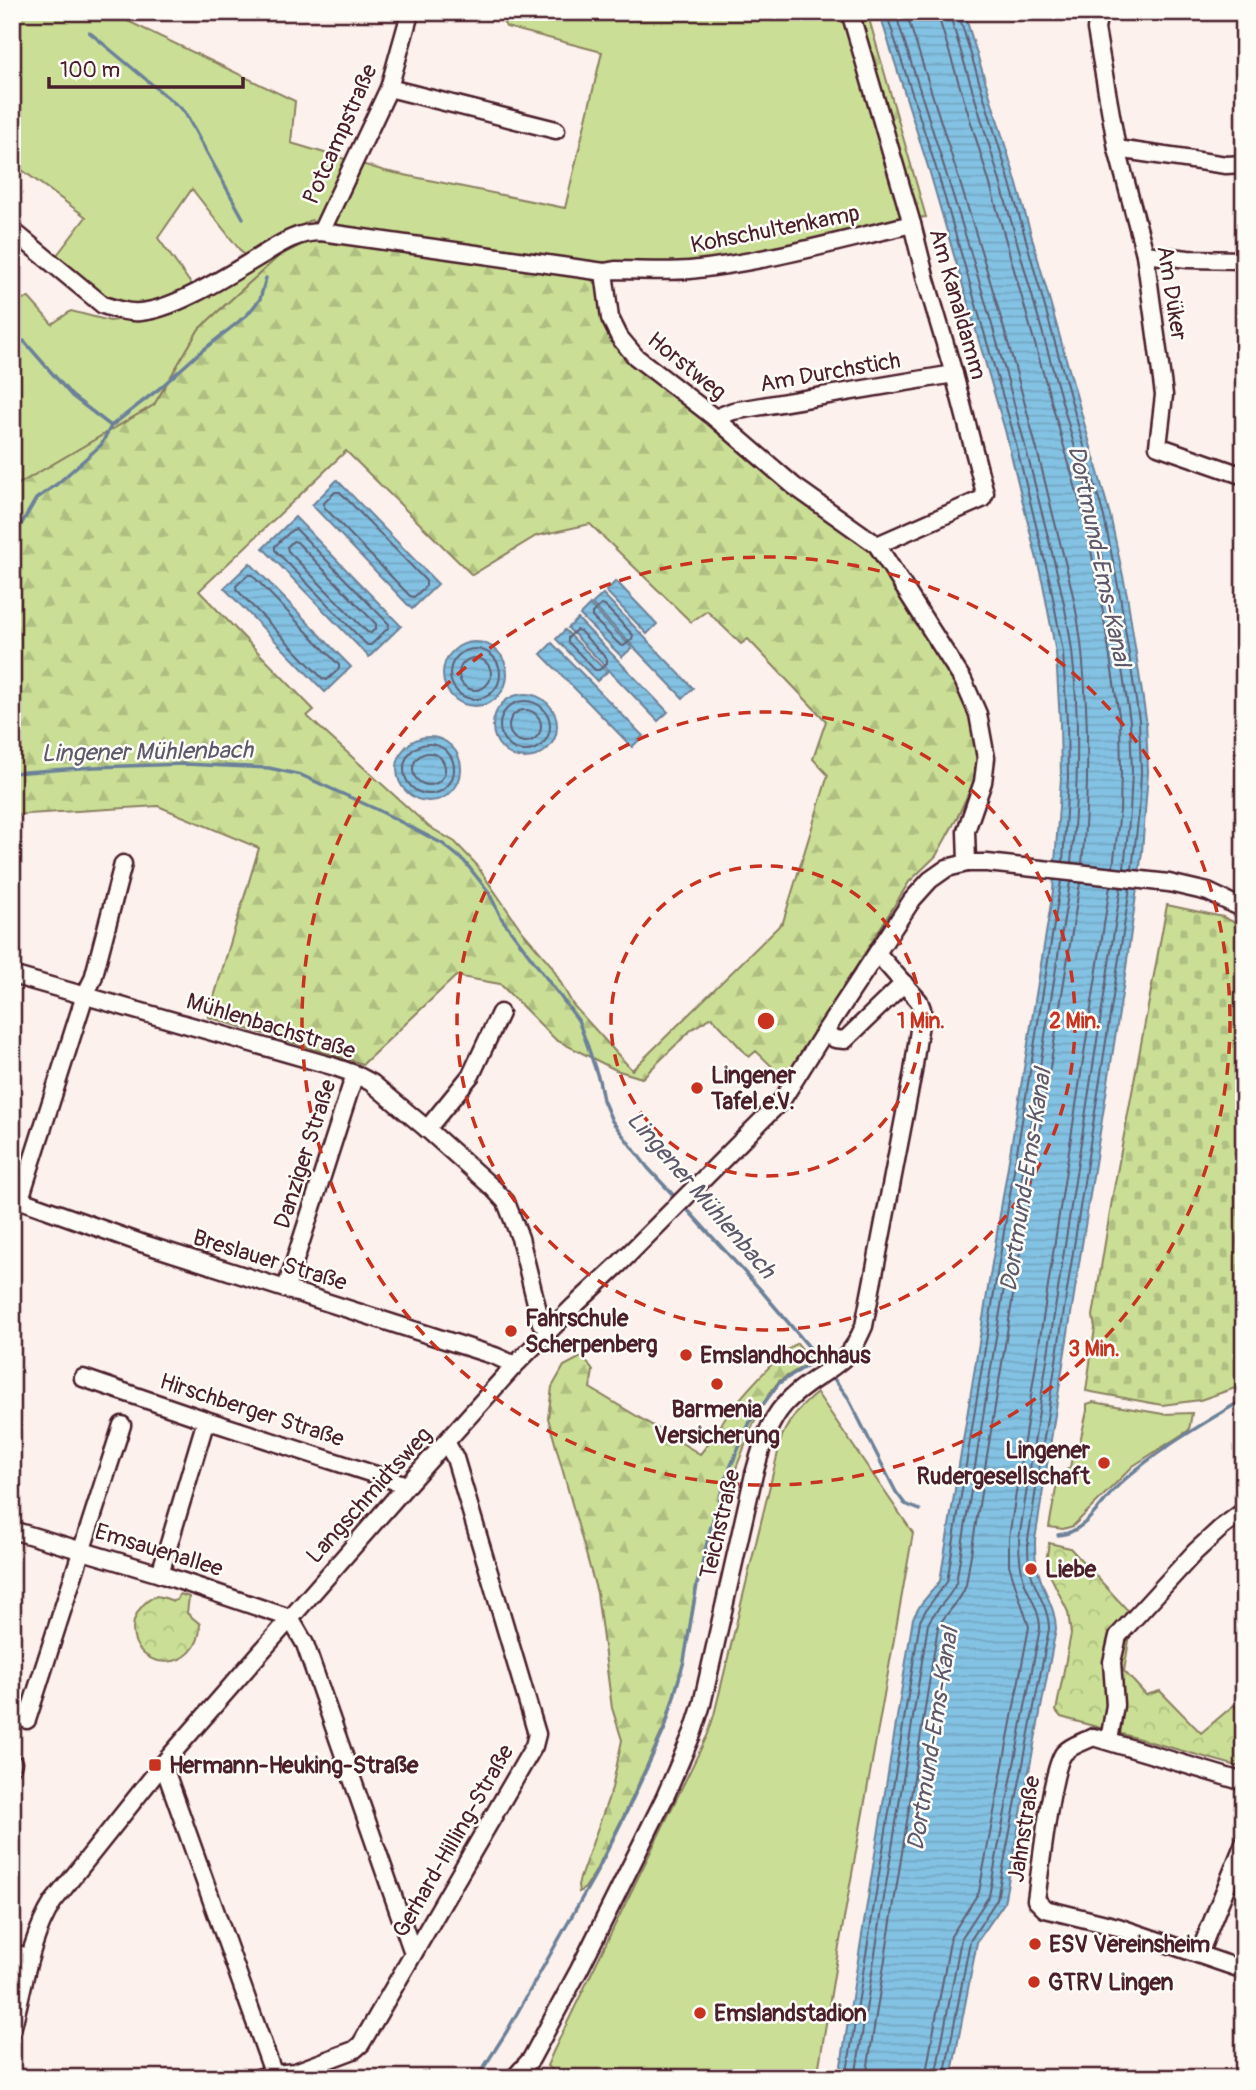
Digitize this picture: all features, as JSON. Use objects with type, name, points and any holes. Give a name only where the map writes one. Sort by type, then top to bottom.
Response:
[{"type":"street","name":"Potcampstraße","points":[[321,232],[389,88],[409,12]]},
{"type":"street","name":"Am Kanaldamm","points":[[850,12],[985,486],[982,499],[877,545]]},
{"type":"street","name":"Am Düker","points":[[1099,12],[1096,29],[1117,149],[1145,254],[1164,395],[1158,446],[1244,476]]},
{"type":"street","points":[[389,88],[556,130]]},
{"type":"street","points":[[1117,149],[1226,165],[1244,164]]},
{"type":"street","name":"Kohschultenkamp","points":[[604,272],[688,270],[792,254],[822,244],[912,224]]},
{"type":"street","points":[[12,230],[103,305],[119,311],[141,312],[160,308],[194,294],[286,240],[309,232],[604,272]]},
{"type":"street","points":[[1145,254],[1188,259],[1244,260]]},
{"type":"street","name":"Horstweg","points":[[604,272],[610,318],[620,338],[636,357],[715,418],[794,486],[877,545],[963,680],[978,715],[986,758],[984,782],[966,831],[967,863]]},
{"type":"street","name":"Am Durchstich","points":[[715,418],[733,411],[954,373]]},
{"type":"street","name":"Langschmidtsweg","points":[[12,2030],[30,1957],[43,1918],[163,1764],[515,1365],[782,1100],[912,900],[930,880],[947,868],[967,863],[987,863],[1161,882],[1208,892],[1244,909]]},
{"type":"street","points":[[16,1198],[85,995],[93,979],[123,864]]},
{"type":"street","name":"Teichstraße","points":[[514,2078],[531,2059],[579,1970],[650,1829],[693,1732],[702,1704],[754,1474],[765,1437],[782,1407],[794,1394],[845,1357],[856,1344],[864,1326],[913,1072],[922,1009],[919,1001],[877,954]]},
{"type":"street","name":"Mühlenbachstraße","points":[[12,975],[355,1074],[372,1083],[427,1129],[506,1202],[520,1238],[541,1323],[550,1330]]},
{"type":"street","points":[[824,1033],[835,1039],[845,1040],[904,983]]},
{"type":"street","points":[[427,1129],[471,1075],[500,1013]]},
{"type":"street","name":"Danziger Straße","points":[[286,1288],[355,1074]]},
{"type":"street","name":"Breslauer Straße","points":[[16,1198],[141,1243],[286,1288],[515,1365]]},
{"type":"street","name":"Hirschberger Straße","points":[[83,1378],[407,1485]]},
{"type":"street","points":[[160,1574],[206,1420]]},
{"type":"street","points":[[27,1720],[122,1425]]},
{"type":"street","name":"Gerhard-Hilling-Straße","points":[[269,2076],[295,2072],[354,2050],[361,2044],[534,1746],[537,1734],[455,1458],[446,1442]]},
{"type":"street","points":[[1244,1511],[1195,1552],[1118,1636],[1112,1662],[1115,1705],[1101,1739],[1244,1782]]},
{"type":"street","name":"Emsauenallee","points":[[12,1530],[160,1574],[290,1618]]},
{"type":"street","points":[[290,1618],[304,1644],[413,1953]]},
{"type":"street","name":"Jahnstraße","points":[[1101,1739],[1072,1747],[1059,1762],[1036,1900],[1045,1909],[1118,1927],[1244,1970]]},
{"type":"street","points":[[163,1764],[269,2076]]},
{"type":"street","points":[[1199,1954],[1244,1843]]},
{"type":"street","points":[[12,1953],[30,1957]]},
{"type":"green space","points":[[12,12],[114,12],[117,16],[295,101],[291,143],[385,171],[565,208],[602,52],[506,27],[498,12],[846,12],[907,215],[901,222],[690,266],[604,266],[324,230],[311,220],[248,257],[279,256],[199,329],[154,405],[12,488],[12,300],[29,298],[52,324],[71,311],[110,321],[135,317],[136,304],[106,296],[57,255],[86,217],[15,165],[12,167]],"holes":[[[192,189],[246,258],[194,288],[158,238]]]},
{"type":"green space","points":[[854,12],[867,12],[926,217],[916,218]]},
{"type":"green space","points":[[314,238],[587,276],[597,285],[609,332],[885,553],[962,679],[982,740],[975,779],[936,856],[909,882],[786,1080],[756,1051],[749,1057],[712,1017],[692,1029],[642,1078],[616,1070],[556,1040],[500,984],[456,976],[363,1064],[208,1017],[259,848],[158,806],[12,815],[12,488],[154,405],[199,329],[279,256]],"holes":[[[346,451],[472,575],[536,536],[590,524],[691,622],[707,611],[741,644],[748,639],[826,721],[813,759],[828,775],[783,922],[632,1070],[573,1005],[551,965],[522,931],[475,863],[455,842],[428,826],[307,716],[314,710],[199,591]]]},
{"type":"green space","points":[[1167,905],[1223,917],[1244,927],[1244,1385],[1200,1400],[1162,1405],[1086,1391],[1095,1328],[1093,1316],[1113,1194]]},
{"type":"green space","points":[[797,1343],[812,1361],[779,1381],[753,1425],[696,1585],[684,1661],[664,1727],[594,1874],[579,1892],[580,1878],[612,1788],[622,1740],[612,1708],[597,1593],[548,1418],[552,1387],[564,1366],[583,1356],[593,1371],[590,1388],[700,1454],[749,1389]]},
{"type":"green space","points":[[817,1393],[913,1533],[817,2078],[557,2078],[557,2074],[547,2066],[553,2052],[708,1734],[782,1436],[797,1412]]},
{"type":"green space","name":"Lingener Rudergesellschaft","points":[[1093,1402],[1163,1414],[1192,1413],[1189,1430],[1133,1466],[1073,1526],[1063,1529],[1049,1527],[1058,1478],[1070,1467],[1079,1446],[1087,1404]]},
{"type":"green space","points":[[1049,1543],[1070,1548],[1133,1616],[1124,1671],[1146,1695],[1160,1691],[1201,1733],[1234,1705],[1244,1716],[1244,1768],[1061,1717],[1056,1711],[1071,1634],[1068,1612],[1046,1562]]},
{"type":"green space","points":[[180,1594],[189,1597],[187,1613],[200,1624],[197,1640],[190,1652],[179,1659],[167,1662],[154,1660],[144,1654],[136,1643],[133,1629],[137,1612],[152,1598],[158,1596],[173,1601],[177,1600]]},
{"type":"water","name":"Dortmund-Ems-Kanal","points":[[879,12],[964,12],[1014,174],[1110,515],[1127,595],[1146,719],[1148,772],[1142,852],[1125,975],[1035,1540],[1037,1566],[1054,1615],[1056,1629],[1004,1903],[977,1942],[951,2078],[839,2078],[913,1618],[940,1581],[1053,891],[1061,778],[1060,723],[1056,653],[1043,584],[1005,430],[930,173]]},
{"type":"water","points":[[337,480],[438,584],[412,609],[312,505]]},
{"type":"water","points":[[295,517],[401,626],[369,657],[263,548]]},
{"type":"water","points":[[250,563],[351,667],[325,692],[224,588]]},
{"type":"water","points":[[616,581],[657,624],[647,634],[606,591]]},
{"type":"water","points":[[603,594],[693,688],[683,698],[592,604]]},
{"type":"water","points":[[590,605],[632,648],[622,657],[580,615]]},
{"type":"water","points":[[578,619],[668,712],[658,721],[568,628]]},
{"type":"water","points":[[565,630],[607,672],[597,681],[556,639]]},
{"type":"water","points":[[469,642],[481,642],[498,651],[505,662],[505,686],[498,697],[481,706],[469,706],[457,701],[448,692],[443,680],[443,668],[448,656],[457,647]]},
{"type":"water","points":[[552,643],[643,736],[632,747],[541,654]]},
{"type":"water","points":[[519,694],[531,694],[548,703],[555,714],[555,738],[548,749],[531,758],[519,758],[507,753],[498,744],[493,732],[493,720],[498,708],[507,699]]},
{"type":"water","points":[[423,737],[435,737],[452,746],[459,757],[459,781],[452,792],[435,801],[423,801],[411,796],[402,787],[397,775],[397,763],[402,751],[411,742]]},
{"type":"waterway","points":[[89,32],[184,111],[243,218]]},
{"type":"waterway","points":[[12,540],[36,499],[101,445],[111,426],[247,315],[260,299],[266,278]]},
{"type":"waterway","points":[[12,323],[15,326]]},
{"type":"waterway","points":[[24,341],[72,396],[111,426]]},
{"type":"waterway","name":"Lingener Mühlenbach","points":[[12,773],[185,764],[269,768],[301,775],[378,810],[443,844],[464,861],[488,891],[502,919],[578,1020],[612,1121],[648,1168],[676,1198]]},
{"type":"waterway","name":"Lingener Mühlenbach","points":[[684,1206],[825,1366]]},
{"type":"waterway","points":[[477,2078],[507,2031],[595,1875],[665,1728],[684,1661],[697,1585],[711,1526],[729,1470],[750,1422],[779,1383],[819,1358]]},
{"type":"waterway","name":"Lingener Mühlenbach","points":[[831,1375],[847,1396],[896,1492],[905,1504],[920,1510]]},
{"type":"waterway","name":"Lingener Mühlenbach","points":[[1058,1535],[1077,1529],[1086,1522],[1116,1488],[1151,1458],[1244,1399]]},
{"type":"place","name":"Lingener Tafel e.V.","points":[[697,1088]]},
{"type":"place","name":"Fahrschule Scherpenberg","points":[[511,1331]]},
{"type":"place","name":"Emslandhochhaus","points":[[686,1355]]},
{"type":"place","name":"Barmenia Versicherung","points":[[717,1384]]},
{"type":"place","name":"Lingener Rudergesellschaft","points":[[1104,1463]]},
{"type":"place","name":"Liebe","points":[[1031,1569]]},
{"type":"place","name":"Hermann-Heuking-Straße","points":[[155,1765]]},
{"type":"place","name":"ESV Vereinsheim","points":[[1035,1944]]},
{"type":"place","name":"GTRV Lingen","points":[[1034,1982]]},
{"type":"place","name":"Emslandstadion","points":[[700,2013]]}]
